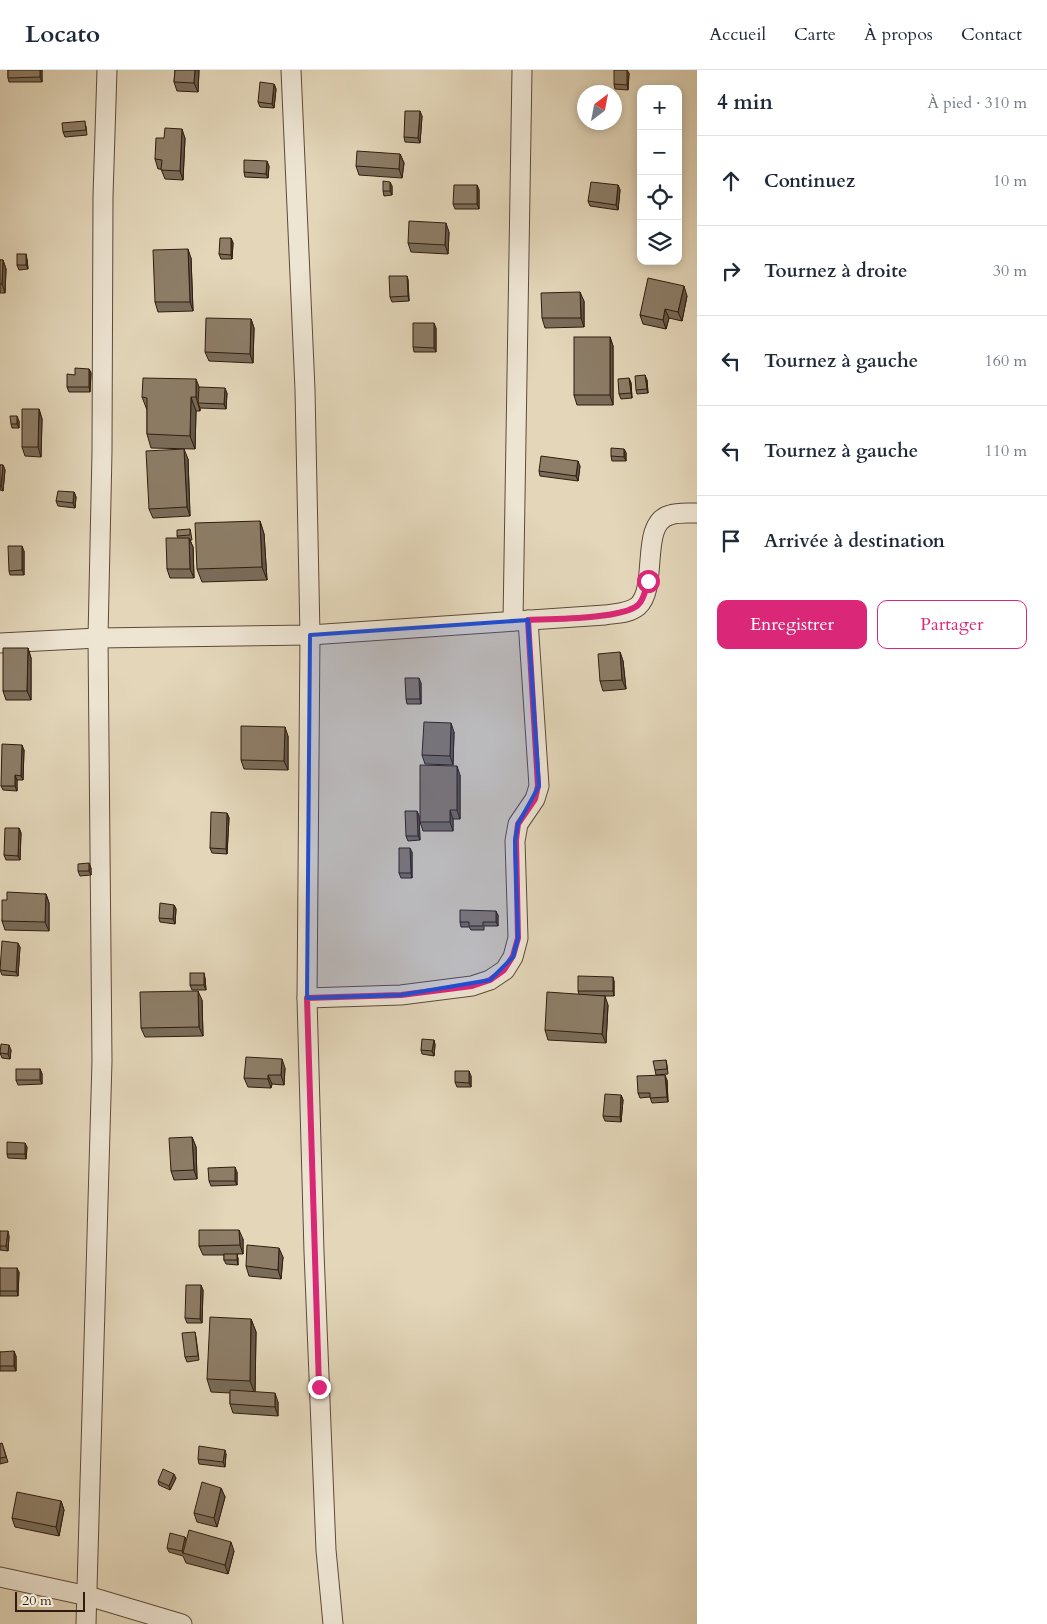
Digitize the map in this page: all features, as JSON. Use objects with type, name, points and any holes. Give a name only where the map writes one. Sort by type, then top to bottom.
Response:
[{"type":"street","points":[[86,1624],[102,1061],[98,638],[102,452],[103,196],[107,70]]},
{"type":"street","points":[[291,70],[304,390],[310,635],[307,998],[319,1396],[326,1550],[333,1624]]},
{"type":"street","points":[[307,998],[401,995],[472,986],[490,980],[504,970],[513,956],[518,938],[516,840],[518,824],[535,799],[538,786],[520,621],[522,70]]},
{"type":"street","points":[[0,643],[98,638],[310,635],[629,612],[639,605],[644,593],[648,581],[650,555],[655,530],[660,521],[668,515],[697,513]]},
{"type":"street","points":[[0,1577],[88,1596],[182,1624]]},
{"type":"highlighted area","points":[[528,620],[539,786],[518,824],[515,841],[518,938],[513,957],[490,980],[401,995],[307,998],[310,635]]},
{"type":"building","points":[[8,70],[40,70],[40,77],[8,78]]},
{"type":"building","points":[[175,70],[195,70],[194,83],[174,82]]},
{"type":"building","points":[[614,70],[627,70],[627,85],[614,84]]},
{"type":"building","points":[[260,82],[274,84],[272,104],[258,102]]},
{"type":"building","points":[[405,111],[420,111],[418,138],[404,137]]},
{"type":"building","points":[[85,121],[86,130],[63,132],[62,123]]},
{"type":"building","points":[[165,128],[182,129],[180,171],[161,170],[162,160],[155,159],[156,138],[164,138]]},
{"type":"building","points":[[357,151],[400,154],[399,169],[356,166]]},
{"type":"building","points":[[244,160],[267,161],[266,174],[244,172]]},
{"type":"building","points":[[383,181],[390,182],[390,191],[383,191]]},
{"type":"building","points":[[591,182],[618,185],[616,205],[588,201]]},
{"type":"building","points":[[454,185],[477,185],[477,204],[453,204]]},
{"type":"building","points":[[409,221],[446,223],[445,245],[408,243]]},
{"type":"building","points":[[220,238],[231,238],[231,255],[219,254]]},
{"type":"building","points":[[188,249],[190,302],[155,302],[153,250]]},
{"type":"building","points":[[17,254],[26,254],[26,265],[17,265]]},
{"type":"building","points":[[0,260],[3,260],[2,284],[0,284]]},
{"type":"building","points":[[389,276],[407,276],[408,296],[390,297]]},
{"type":"building","points":[[648,278],[684,286],[678,312],[665,309],[663,320],[640,315]]},
{"type":"building","points":[[580,292],[581,318],[542,318],[541,293]]},
{"type":"building","points":[[206,318],[251,319],[250,354],[205,352]]},
{"type":"building","points":[[413,323],[434,323],[434,348],[413,347]]},
{"type":"building","points":[[574,337],[610,337],[610,395],[574,395]]},
{"type":"building","points":[[75,368],[89,369],[89,387],[67,387],[67,374],[75,375]]},
{"type":"building","points":[[645,375],[647,389],[636,390],[635,376]]},
{"type":"building","points":[[143,378],[196,379],[196,397],[191,397],[190,436],[147,434],[147,398],[142,397]]},
{"type":"building","points":[[629,378],[631,393],[619,394],[618,379]]},
{"type":"building","points":[[199,387],[225,388],[224,404],[198,403]]},
{"type":"building","points":[[22,409],[39,409],[38,447],[22,447]]},
{"type":"building","points":[[10,416],[17,416],[17,424],[11,424]]},
{"type":"building","points":[[611,448],[624,449],[624,457],[611,456]]},
{"type":"building","points":[[184,449],[187,507],[149,509],[146,451]]},
{"type":"building","points":[[541,456],[578,461],[576,476],[539,471]]},
{"type":"building","points":[[0,465],[3,465],[1,486],[0,486]]},
{"type":"building","points":[[58,491],[74,492],[73,503],[56,501]]},
{"type":"building","points":[[260,521],[262,567],[197,569],[195,523]]},
{"type":"building","points":[[190,529],[190,535],[177,536],[177,530]]},
{"type":"building","points":[[166,538],[189,538],[190,569],[167,569]]},
{"type":"building","points":[[8,546],[22,546],[22,570],[9,571]]},
{"type":"building","points":[[3,648],[28,648],[27,691],[3,691]]},
{"type":"building","points":[[620,652],[622,680],[600,681],[598,654]]},
{"type":"building","points":[[405,678],[419,678],[420,699],[406,699]]},
{"type":"building","points":[[424,722],[451,723],[450,756],[422,755]]},
{"type":"building","points":[[241,726],[285,727],[284,761],[241,760]]},
{"type":"building","points":[[2,744],[22,745],[21,776],[15,775],[15,786],[1,786]]},
{"type":"building","points":[[420,765],[457,766],[457,810],[450,810],[450,822],[420,822]]},
{"type":"building","points":[[405,811],[417,811],[418,836],[406,836]]},
{"type":"building","points":[[211,812],[227,813],[226,849],[210,848]]},
{"type":"building","points":[[5,828],[19,828],[18,856],[4,855]]},
{"type":"building","points":[[399,848],[410,848],[411,873],[399,873]]},
{"type":"building","points":[[89,863],[89,871],[78,871],[78,864]]},
{"type":"building","points":[[7,892],[46,894],[45,922],[2,921],[2,900],[7,900]]},
{"type":"building","points":[[160,903],[174,905],[173,919],[159,918]]},
{"type":"building","points":[[460,910],[496,911],[496,922],[483,922],[483,926],[469,926],[469,922],[460,922]]},
{"type":"building","points":[[2,941],[18,943],[16,972],[0,970]]},
{"type":"building","points":[[190,973],[204,973],[204,985],[190,985]]},
{"type":"building","points":[[578,976],[613,977],[613,991],[578,991]]},
{"type":"building","points":[[198,991],[199,1027],[141,1028],[140,992]]},
{"type":"building","points":[[547,992],[605,996],[602,1034],[545,1030]]},
{"type":"building","points":[[422,1039],[434,1040],[432,1051],[421,1050]]},
{"type":"building","points":[[1,1044],[9,1045],[8,1054],[0,1053]]},
{"type":"building","points":[[246,1057],[282,1059],[281,1075],[268,1075],[268,1079],[244,1078]]},
{"type":"building","points":[[666,1060],[667,1069],[655,1070],[653,1061]]},
{"type":"building","points":[[16,1069],[40,1069],[40,1080],[16,1080]]},
{"type":"building","points":[[455,1071],[469,1071],[469,1083],[455,1082]]},
{"type":"building","points":[[665,1075],[667,1097],[650,1098],[650,1093],[638,1093],[637,1076]]},
{"type":"building","points":[[605,1094],[621,1095],[620,1117],[603,1116]]},
{"type":"building","points":[[192,1137],[194,1170],[171,1171],[169,1138]]},
{"type":"building","points":[[7,1142],[25,1143],[25,1154],[7,1154]]},
{"type":"building","points":[[235,1167],[235,1181],[209,1181],[208,1168]]},
{"type":"building","points":[[199,1230],[239,1230],[240,1245],[199,1246]]},
{"type":"building","points":[[0,1231],[8,1231],[6,1246],[0,1246]]},
{"type":"building","points":[[247,1245],[279,1248],[278,1270],[246,1266]]},
{"type":"building","points":[[224,1254],[237,1254],[237,1260],[224,1260]]},
{"type":"building","points":[[0,1268],[17,1268],[17,1291],[0,1291]]},
{"type":"building","points":[[186,1285],[201,1285],[200,1319],[185,1318]]},
{"type":"building","points":[[210,1317],[251,1319],[250,1381],[207,1379]]},
{"type":"building","points":[[195,1332],[198,1356],[185,1357],[182,1333]]},
{"type":"building","points":[[14,1351],[14,1366],[0,1366],[0,1352]]},
{"type":"building","points":[[230,1390],[275,1393],[275,1407],[230,1404]]},
{"type":"building","points":[[2,1443],[6,1457],[0,1458],[0,1444]]},
{"type":"building","points":[[199,1446],[225,1450],[223,1462],[198,1459]]},
{"type":"building","points":[[163,1469],[174,1474],[169,1486],[158,1481]]},
{"type":"building","points":[[202,1482],[221,1488],[214,1518],[194,1513]]},
{"type":"building","points":[[17,1492],[61,1501],[56,1527],[12,1518]]},
{"type":"building","points":[[189,1530],[231,1542],[225,1565],[183,1553]]},
{"type":"building","points":[[170,1533],[185,1537],[182,1551],[167,1548]]},
{"type":"route","points":[[319,1387],[307,998],[401,995],[472,986],[490,980],[504,970],[513,956],[518,938],[516,840],[518,824],[535,799],[538,786],[528,620],[629,612],[639,605],[648,581]]}]
